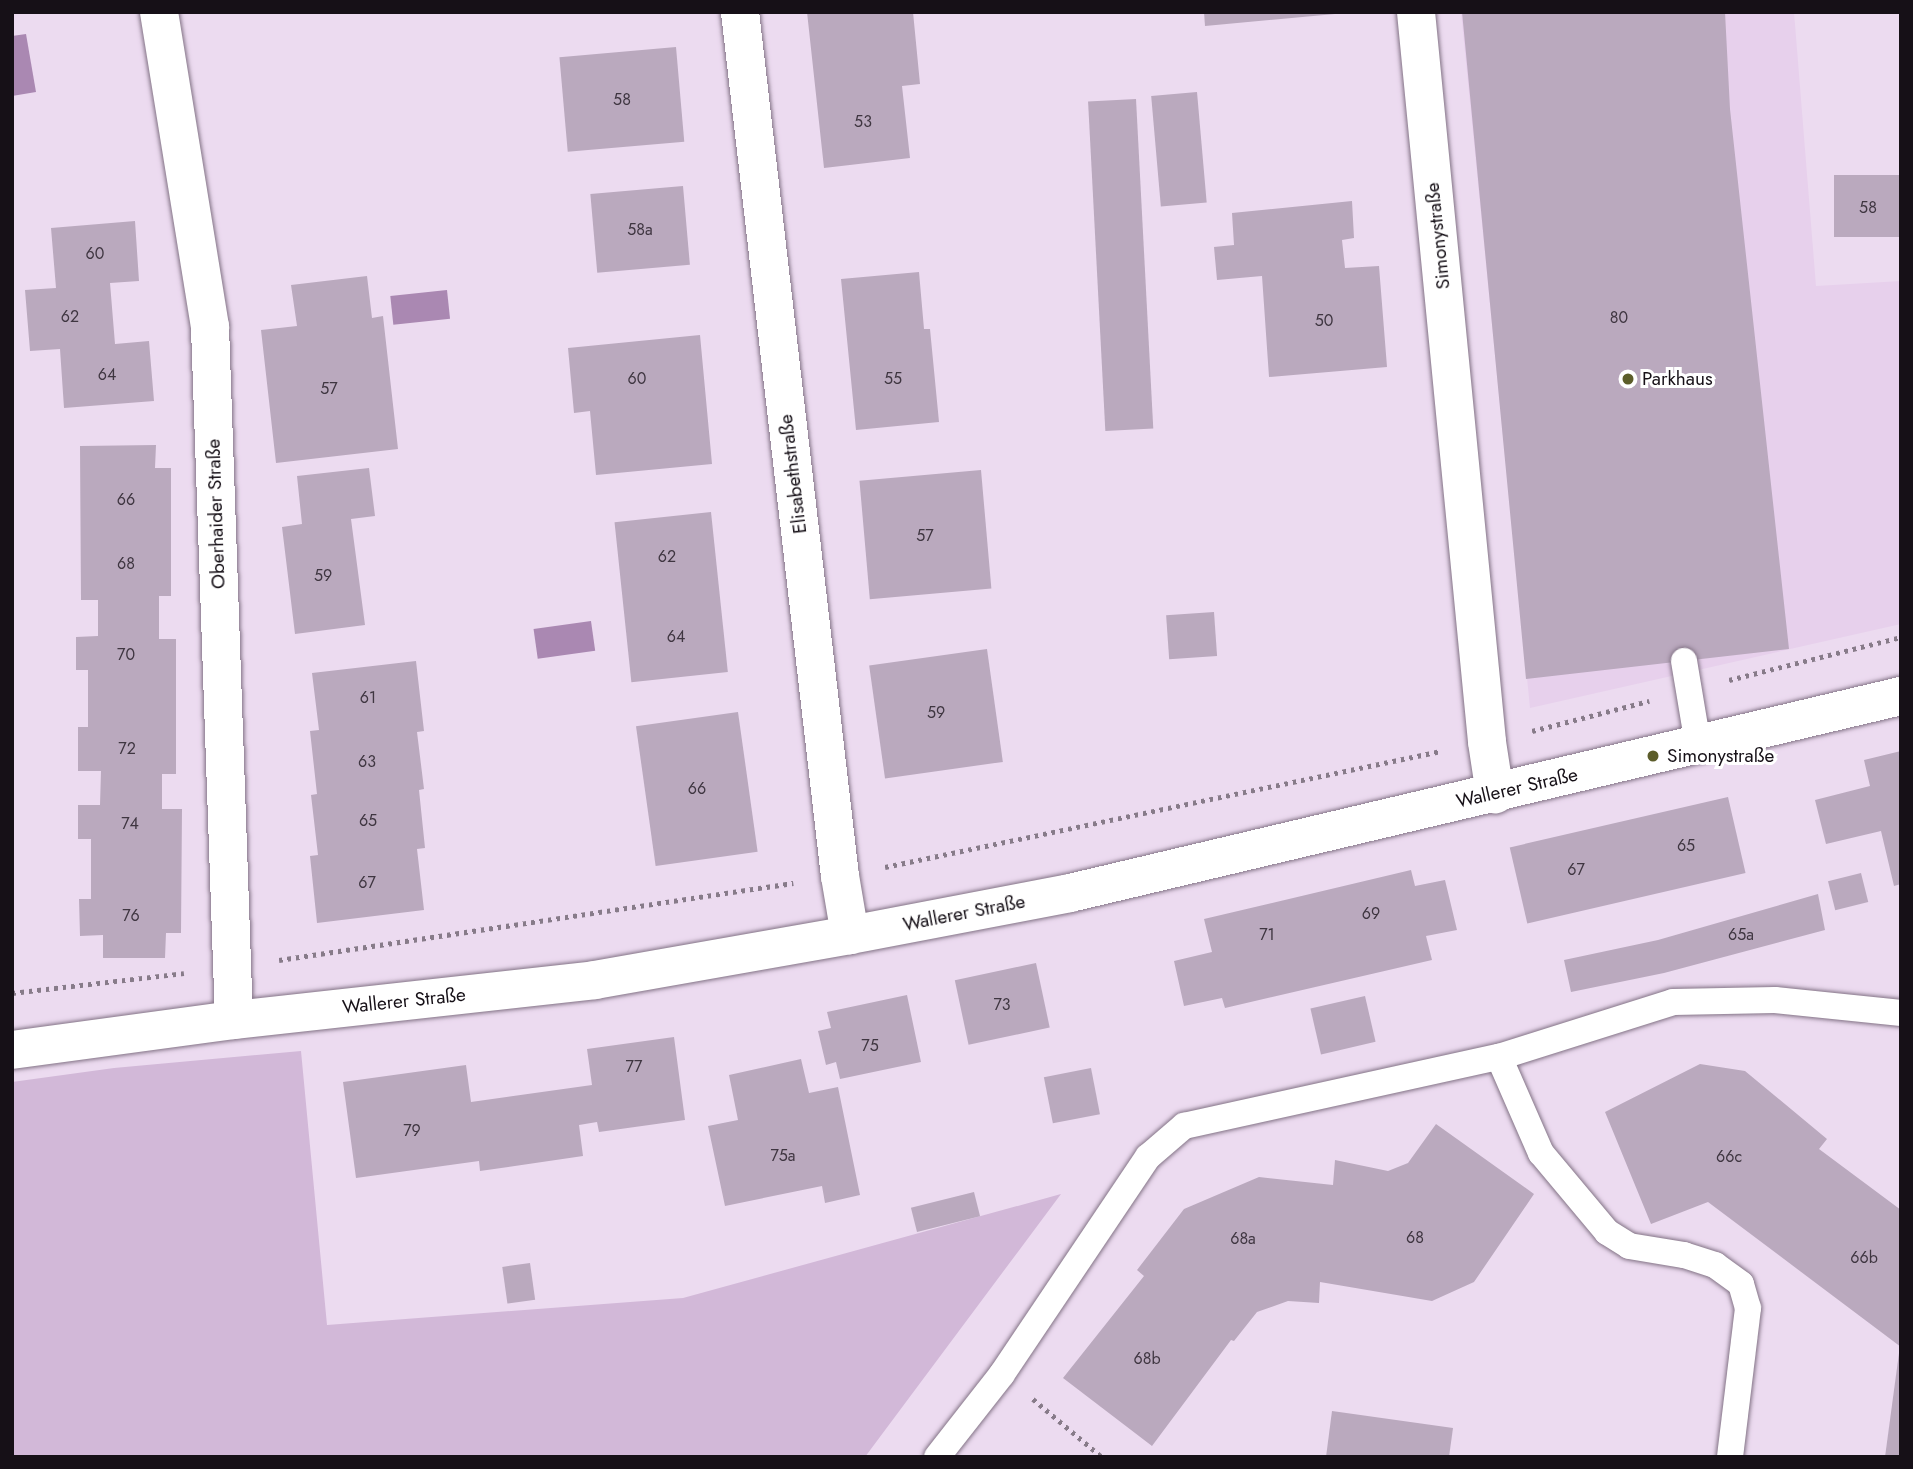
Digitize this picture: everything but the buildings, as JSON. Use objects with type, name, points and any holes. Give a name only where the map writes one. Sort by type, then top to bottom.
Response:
[{"type":"street","name":"Oberhaider Straße","points":[[159,12],[210,327],[230,968],[234,1020]]},
{"type":"street","name":"Elisabethstraße","points":[[740,12],[840,876],[850,935]]},
{"type":"street","name":"Simonystraße","points":[[1416,12],[1487,742],[1495,794]]},
{"type":"street","name":"Wallerer Straße","points":[[12,1050],[234,1020],[595,980],[850,935],[1070,893],[1901,696]]},
{"type":"lane","points":[[1684,661],[1698,745]]},
{"type":"lane","points":[[937,1457],[1002,1374],[1148,1157],[1184,1126],[1499,1057],[1673,1002],[1775,1000],[1901,1013]]},
{"type":"lane","points":[[1499,1057],[1541,1153],[1607,1232],[1629,1246],[1684,1255],[1715,1265],[1741,1284],[1748,1308],[1730,1457]]},
{"type":"path","points":[[12,993],[230,968],[840,876],[1487,742],[1901,637]]},
{"type":"path","points":[[1002,1374],[1102,1457]]},
{"type":"shaded area","name":"Parkhaus","points":[[1461,12],[1794,12],[1816,286],[1901,281],[1901,624],[1530,708]]},
{"type":"shaded area","points":[[26,34],[36,92],[12,96],[12,36]]},
{"type":"shaded area","points":[[447,290],[450,319],[393,325],[390,296]]},
{"type":"shaded area","points":[[591,621],[595,651],[538,659],[534,629]]},
{"type":"shaded area","points":[[301,1051],[327,1325],[683,1298],[1061,1194],[865,1457],[12,1457],[12,1082],[114,1068]]},
{"type":"place","name":"Parkhaus","points":[[1628,379]]},
{"type":"place","name":"Simonystraße","points":[[1653,756]]}]
